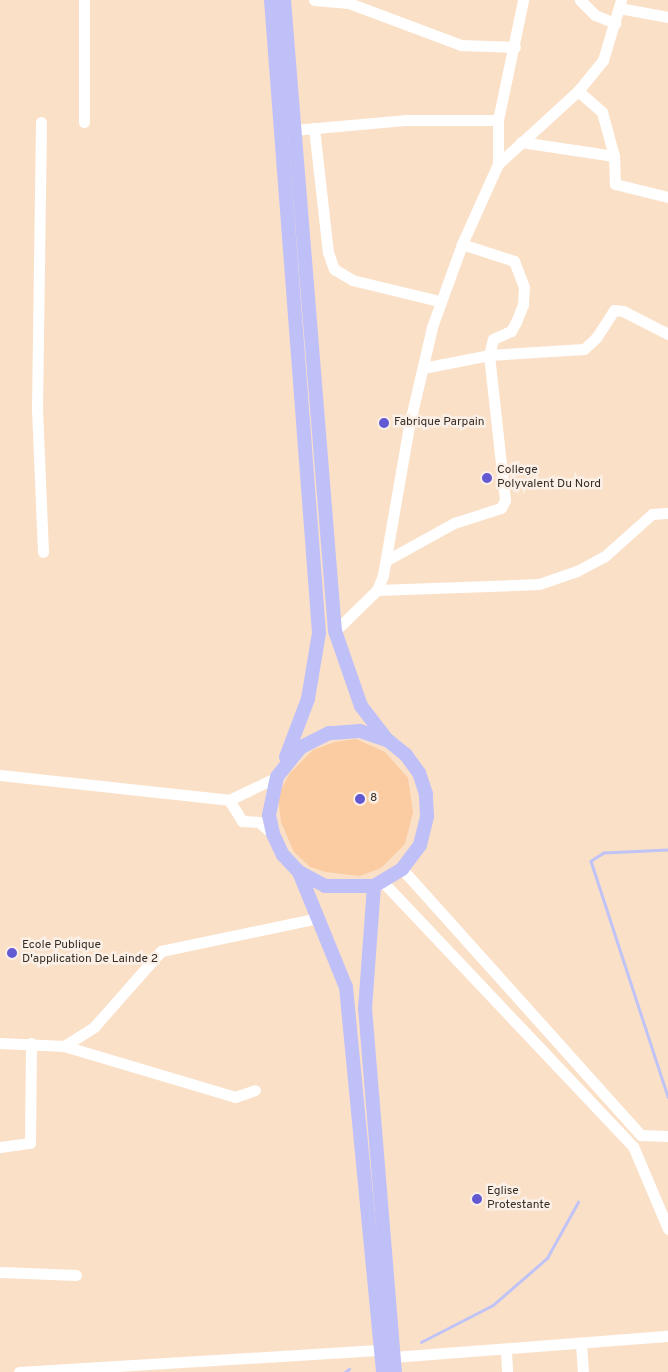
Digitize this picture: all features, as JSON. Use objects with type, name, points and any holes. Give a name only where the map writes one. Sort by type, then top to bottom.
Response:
[{"type":"main road","points":[[271,0],[319,633],[308,699],[278,773],[269,814],[273,834],[283,855],[299,872],[325,886],[379,884],[402,869],[420,845],[428,816],[426,794],[419,773],[406,755],[389,742],[361,706],[335,631],[284,0]]},
{"type":"main road","points":[[278,773],[301,747],[329,733],[360,731],[389,742]]},
{"type":"main road","points":[[299,872],[341,968],[350,1006],[383,1372]]},
{"type":"main road","points":[[379,884],[365,1008],[395,1372]]},
{"type":"street","points":[[84,0],[84,122]]},
{"type":"street","points":[[314,0],[349,3],[461,46],[515,46]]},
{"type":"street","points":[[498,164],[498,120],[515,46],[523,0]]},
{"type":"street","points":[[580,0],[595,15],[615,23]]},
{"type":"street","points":[[335,631],[377,590],[387,560],[409,426],[439,301],[498,164],[578,91],[602,60],[620,4],[668,17]]},
{"type":"street","points":[[578,91],[602,112],[614,156],[615,184],[668,197]]},
{"type":"street","points":[[294,130],[405,120],[498,120]]},
{"type":"street","points":[[41,122],[37,409],[43,552]]},
{"type":"street","points":[[314,128],[328,252],[334,268],[352,280],[439,301]]},
{"type":"street","points":[[521,142],[614,156]]},
{"type":"street","points":[[387,560],[454,523],[501,508],[505,500],[489,355],[492,339],[511,331],[523,305],[521,273],[514,261],[462,244]]},
{"type":"street","points":[[423,368],[489,355],[584,349],[596,338],[614,310],[623,311],[668,334]]},
{"type":"street","points":[[377,590],[539,584],[577,571],[605,556],[652,514],[668,513]]},
{"type":"street","points":[[0,775],[228,800],[278,773]]},
{"type":"street","points":[[228,800],[242,821],[260,822],[273,834]]},
{"type":"street","points":[[402,869],[641,1135],[668,1136]]},
{"type":"street","points":[[379,884],[633,1146],[668,1229]]},
{"type":"street","points":[[64,1046],[94,1027],[160,951],[318,918]]},
{"type":"street","points":[[0,1043],[64,1046],[235,1097],[254,1090]]},
{"type":"street","points":[[0,1148],[30,1144],[31,1043]]},
{"type":"street","points":[[0,1272],[76,1275]]},
{"type":"street","points":[[393,1357],[506,1351],[668,1336]]},
{"type":"street","points":[[581,1344],[583,1372]]},
{"type":"street","points":[[19,1372],[381,1350]]},
{"type":"street","points":[[506,1351],[507,1372]]},
{"type":"shaded area","points":[[356,739],[385,752],[408,778],[413,812],[405,844],[381,868],[360,876],[326,872],[310,867],[294,852],[281,822],[278,795],[290,773],[313,750],[335,742]]},
{"type":"waterway","points":[[668,850],[604,853],[591,861],[668,1097]]},
{"type":"waterway","points":[[421,1342],[493,1305],[547,1258],[578,1202]]},
{"type":"waterway","points":[[345,1372],[349,1369]]},
{"type":"place","name":"Fabrique Parpain","points":[[384,423]]},
{"type":"place","name":"College Polyvalent Du Nord","points":[[487,478]]},
{"type":"place","name":"8","points":[[360,799]]},
{"type":"place","name":"Ecole Publique D'application De Lainde 2","points":[[12,953]]},
{"type":"place","name":"Eglise Protestante","points":[[477,1199]]}]
